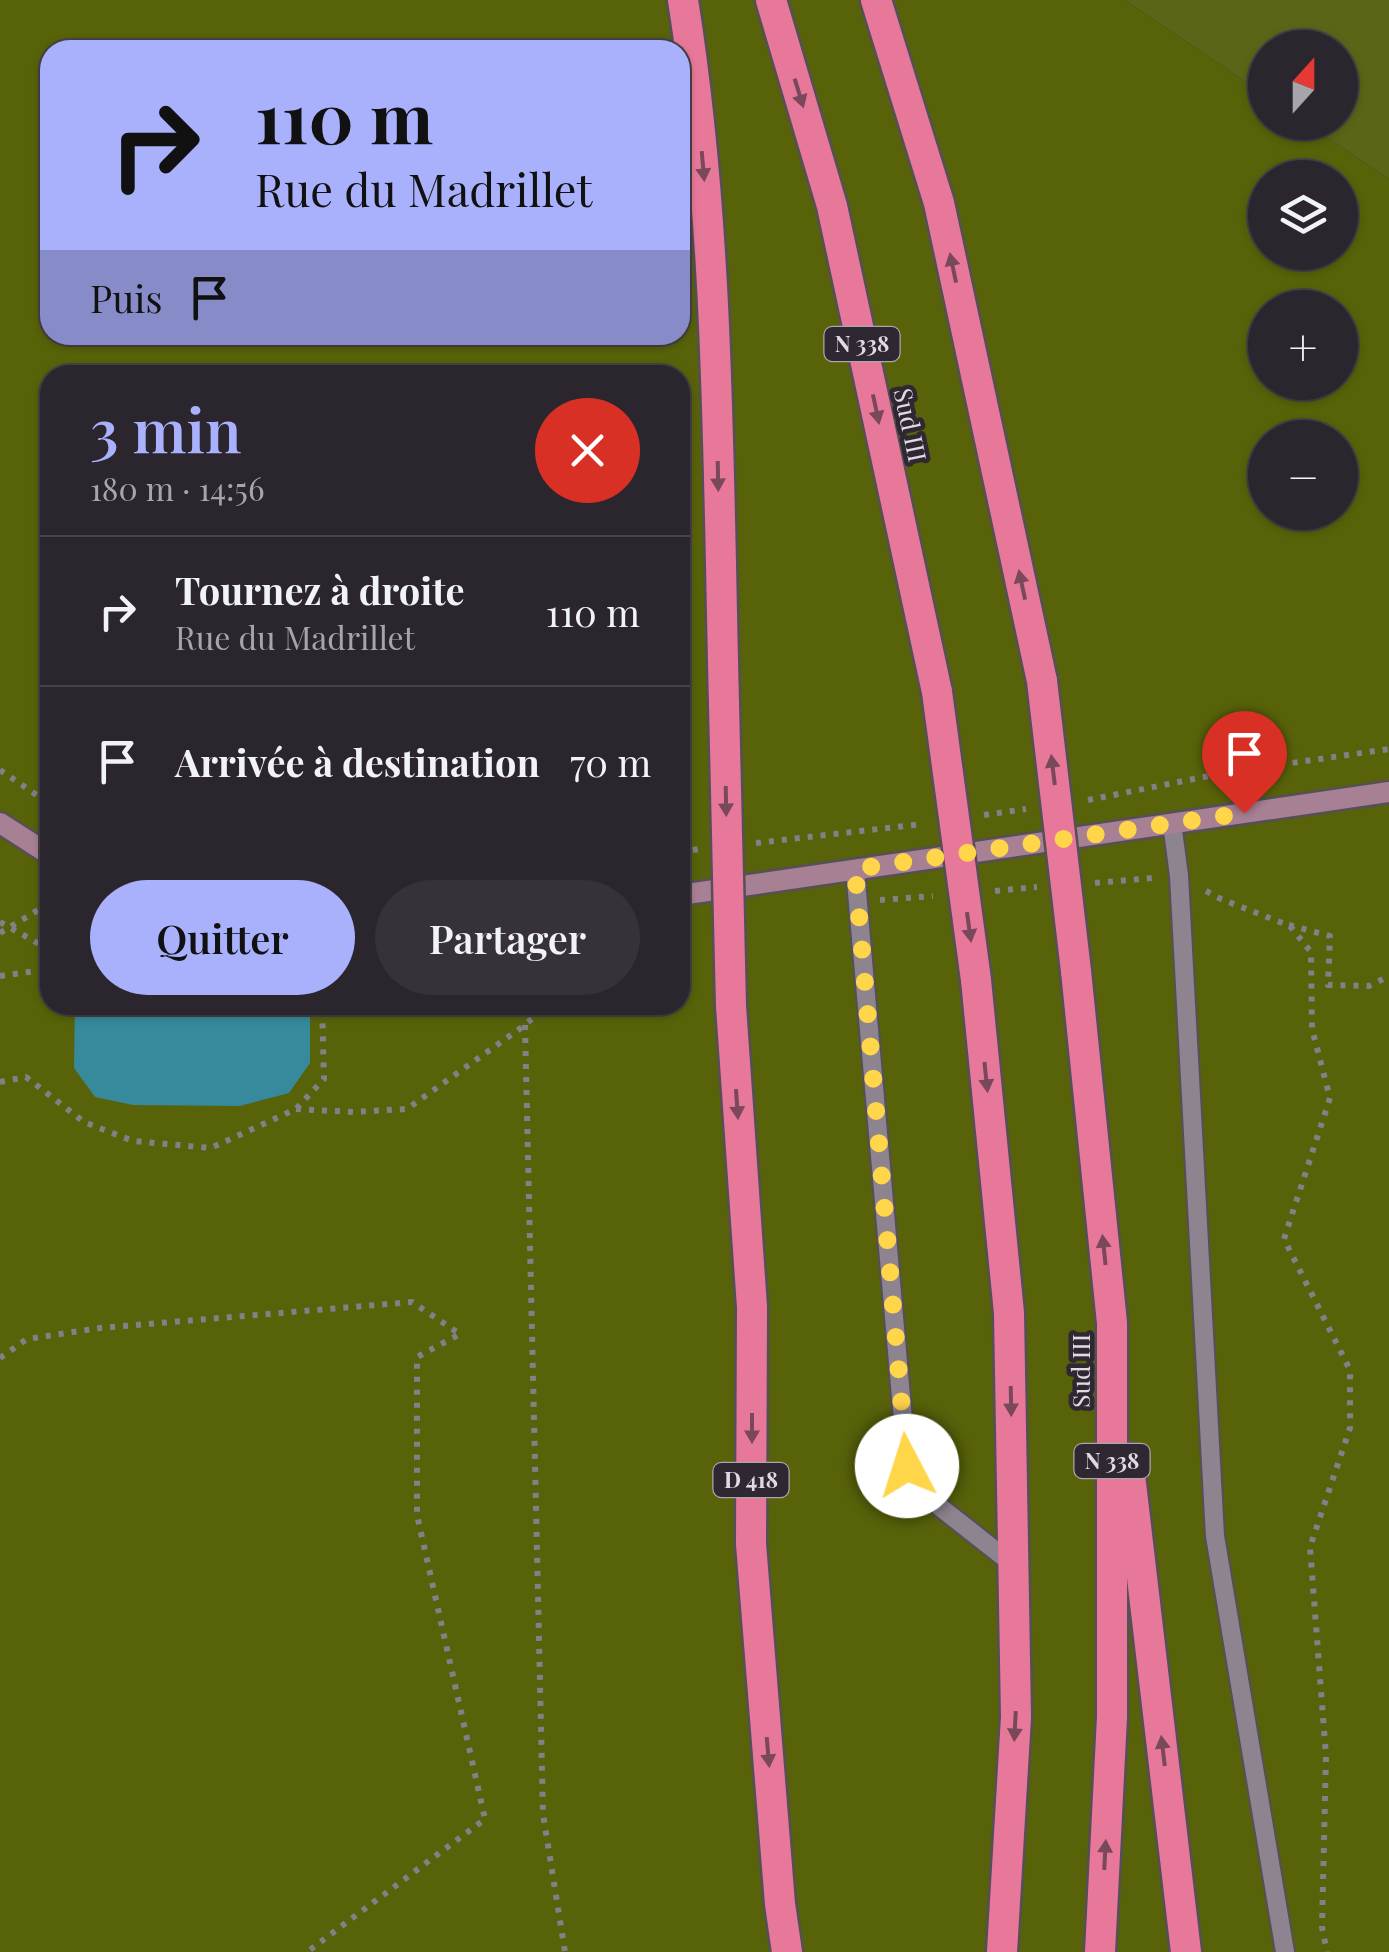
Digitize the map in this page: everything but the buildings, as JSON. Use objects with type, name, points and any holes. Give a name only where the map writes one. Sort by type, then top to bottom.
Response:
[{"type":"highway","name":"D 418","points":[[682,0],[689,40]]},
{"type":"highway","name":"Sud III","points":[[771,0],[832,206],[937,692],[976,980],[1009,1313],[1015,1566]]},
{"type":"highway","name":"Sud III","points":[[876,0],[938,203],[1042,681],[1076,971],[1112,1323],[1112,1717],[1100,1952]]},
{"type":"highway","name":"D 418","points":[[690,48],[708,222],[716,379],[730,1006],[752,1307],[751,1544],[787,1952]]},
{"type":"highway","points":[[1112,1323],[1186,1952]]},
{"type":"highway","points":[[1002,1952],[1016,1717],[1015,1566]]},
{"type":"street","points":[[690,894],[1389,792]]},
{"type":"street","points":[[0,823],[40,849]]},
{"type":"lane","points":[[1172,823],[1179,876],[1214,1536],[1285,1952]]},
{"type":"lane","points":[[855,869],[907,1466],[940,1507],[1015,1566]]},
{"type":"path","points":[[0,770],[40,797]]},
{"type":"path","points":[[1179,876],[1221,899],[1290,926],[1311,952],[1312,1030],[1330,1098],[1284,1239],[1350,1370],[1350,1428],[1310,1547],[1326,1756],[1322,1927],[1326,1952]]},
{"type":"path","points":[[0,933],[40,909]]},
{"type":"path","points":[[0,922],[40,944]]},
{"type":"path","points":[[0,976],[40,970]]},
{"type":"path","points":[[0,1082],[26,1077],[84,1122],[134,1141],[211,1148],[296,1109],[324,1079],[322,1015]]},
{"type":"path","points":[[296,1109],[407,1109],[536,1015]]},
{"type":"path","points":[[525,1025],[543,1814],[565,1952]]},
{"type":"path","points":[[0,1358],[27,1339],[100,1328],[412,1302],[460,1334],[417,1356],[416,1515],[486,1819],[307,1952]]},
{"type":"green space","points":[[0,0],[1125,0],[1248,83],[1248,140],[1331,140],[1389,179],[1389,1952],[0,1952]]},
{"type":"green space","points":[[1125,0],[1389,0],[1389,179],[1331,140],[1358,140],[1358,30],[1248,30],[1248,83]]},
{"type":"water","points":[[75,1015],[310,1015],[310,1063],[289,1093],[240,1106],[133,1105],[95,1097],[74,1068]]},
{"type":"route","points":[[907,1466],[855,869],[1244,813]]}]
